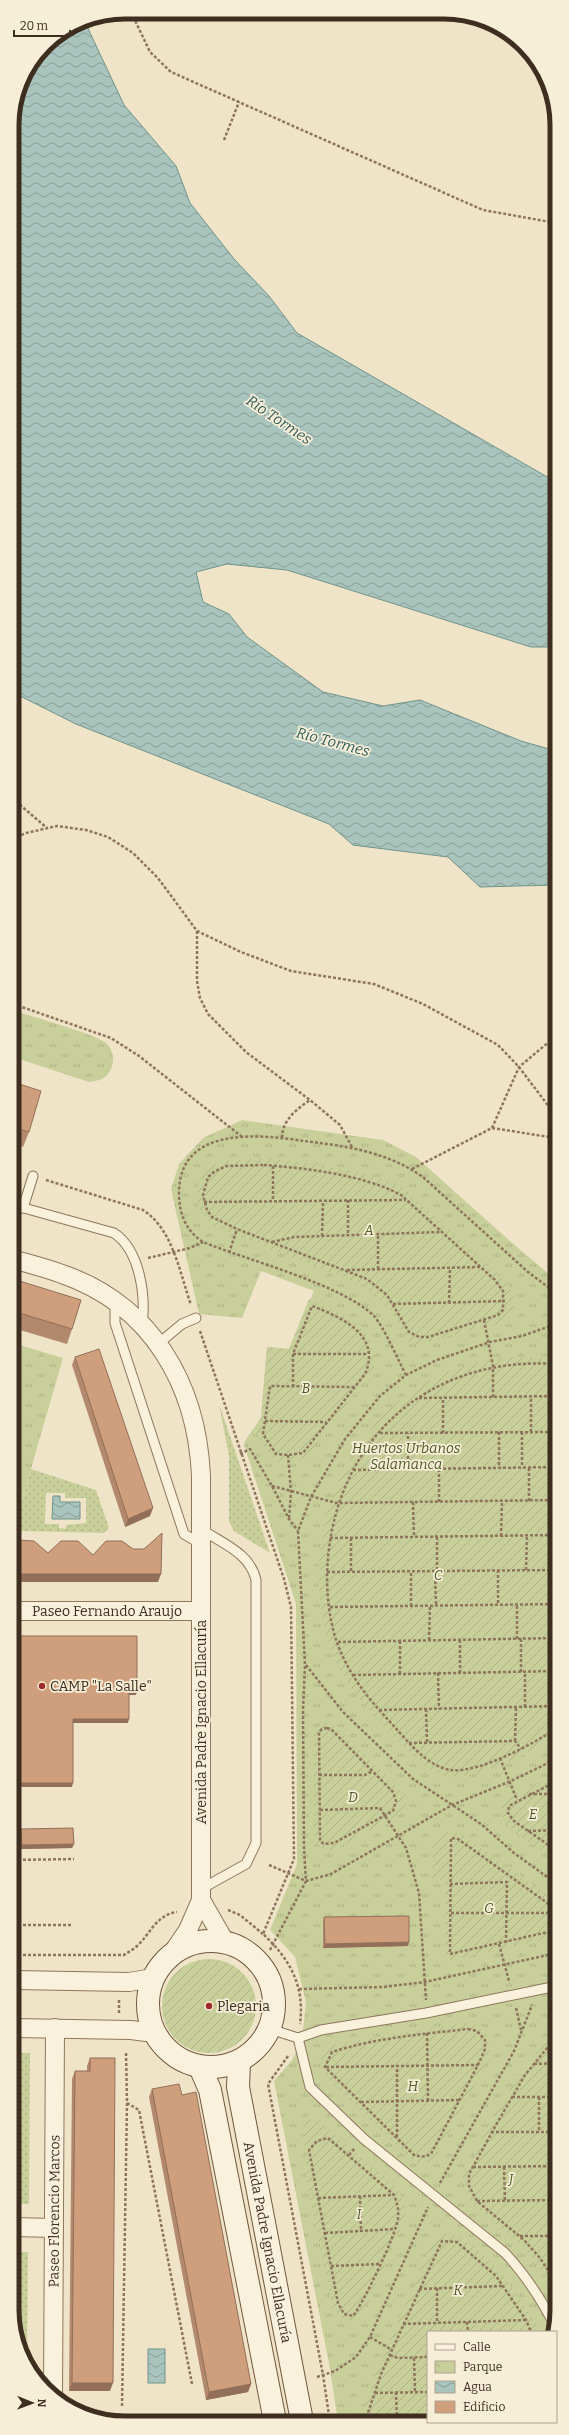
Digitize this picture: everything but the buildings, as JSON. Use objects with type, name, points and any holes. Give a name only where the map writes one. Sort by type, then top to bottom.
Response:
[{"type":"main road","points":[[206,1941],[225,1942],[247,1952],[264,1969],[273,1991],[274,2015],[270,2029],[258,2047],[239,2062],[227,2066],[200,2067],[182,2061],[171,2053],[154,2032],[149,2015],[148,1996],[153,1978],[171,1955],[194,1944],[206,1941]]},
{"type":"main road","name":"Avenida Padre Ignacio Ellacuría","points":[[239,2062],[238,2087],[301,2416]]},
{"type":"main road","name":"Avenida Padre Ignacio Ellacuría","points":[[200,2067],[210,2090],[274,2416]]},
{"type":"street","name":"Avenida Padre Ignacio Ellacuría","points":[[19,1261],[63,1274],[115,1303],[142,1325],[158,1344],[181,1383],[197,1431],[201,1470],[201,1894],[188,1930],[171,1955]]},
{"type":"street","name":"Paseo Fernando Araujo","points":[[19,1611],[201,1611]]},
{"type":"street","name":"Avenida Padre Ignacio Ellacuría","points":[[201,1894],[225,1942]]},
{"type":"street","points":[[19,1980],[124,1982],[153,1978]]},
{"type":"street","points":[[19,2028],[131,2030],[154,2032]]},
{"type":"street","name":"Paseo Florencio Marcos","points":[[53,2387],[55,2028]]},
{"type":"street","points":[[19,2227],[54,2228]]},
{"type":"lane","points":[[23,1208],[33,1176]]},
{"type":"lane","points":[[19,1207],[108,1231],[123,1238],[129,1246],[135,1261],[145,1305],[142,1325]]},
{"type":"lane","points":[[115,1303],[115,1323],[184,1534],[201,1537],[243,1556],[253,1570],[256,1580],[256,1843],[254,1850],[246,1864],[201,1894]]},
{"type":"lane","points":[[158,1344],[182,1324],[196,1318]]},
{"type":"lane","points":[[270,2029],[298,2038],[321,2030],[426,2013],[550,1987]]},
{"type":"lane","points":[[298,2038],[310,2087],[393,2164],[500,2248],[519,2268],[542,2301],[550,2316]]},
{"type":"path","points":[[134,19],[150,52],[171,72],[483,210],[550,222]]},
{"type":"path","points":[[224,140],[239,102]]},
{"type":"path","points":[[19,804],[47,828]]},
{"type":"path","points":[[19,836],[57,826],[86,830],[108,837],[133,853],[158,878],[197,931],[241,952],[291,971],[374,984],[423,1004],[498,1045],[519,1067],[550,1108]]},
{"type":"path","points":[[197,931],[197,980],[200,998],[208,1014],[246,1052],[310,1100],[340,1125],[352,1147]]},
{"type":"path","points":[[19,1006],[111,1038],[140,1056],[241,1136]]},
{"type":"path","points":[[492,1128],[519,1067],[550,1041]]},
{"type":"path","points":[[282,1138],[282,1131],[292,1113],[310,1100]]},
{"type":"path","points":[[412,1169],[492,1128],[550,1137]]},
{"type":"path","points":[[406,1375],[375,1318],[361,1305],[318,1285],[229,1253],[203,1242],[192,1234],[182,1213],[179,1184],[186,1164],[199,1150],[210,1143],[241,1136],[282,1138],[352,1147],[382,1156],[412,1169],[528,1272],[550,1288]]},
{"type":"path","points":[[227,1166],[274,1166],[313,1170],[386,1187],[407,1200],[480,1267],[503,1291],[505,1301],[503,1310],[498,1316],[428,1337],[419,1337],[409,1332],[387,1295],[367,1279],[236,1229],[212,1217],[204,1202],[204,1185],[208,1177],[215,1171],[227,1166]]},
{"type":"path","points":[[274,1166],[274,1201]]},
{"type":"path","points":[[348,1200],[348,1235]]},
{"type":"path","points":[[204,1202],[407,1200]]},
{"type":"path","points":[[322,1236],[323,1201]]},
{"type":"path","points":[[229,1253],[236,1229]]},
{"type":"path","points":[[272,1242],[294,1237],[442,1232]]},
{"type":"path","points":[[378,1234],[378,1269]]},
{"type":"path","points":[[146,1258],[190,1248],[203,1242]]},
{"type":"path","points":[[344,1270],[480,1267]]},
{"type":"path","points":[[449,1302],[450,1268]]},
{"type":"path","points":[[393,1304],[505,1301]]},
{"type":"path","points":[[293,1387],[293,1354],[312,1306],[338,1316],[355,1328],[367,1344],[369,1364],[365,1374],[355,1387],[326,1422],[303,1453],[288,1456],[276,1454],[263,1434],[270,1386],[293,1387],[355,1387]]},
{"type":"path","points":[[484,1320],[490,1342],[493,1366],[493,1397]]},
{"type":"path","points":[[270,1950],[306,1881],[304,1849],[303,1725],[305,1665],[298,1531],[311,1497],[345,1439],[380,1396],[406,1375],[437,1360],[490,1342],[522,1336],[550,1326]]},
{"type":"path","points":[[293,1354],[368,1354]]},
{"type":"path","points":[[550,1363],[532,1362],[493,1366],[464,1374],[418,1398],[393,1416],[353,1470],[337,1503],[330,1538],[326,1572],[330,1607],[338,1642],[343,1658],[353,1675],[379,1710],[409,1743],[441,1767],[453,1770],[472,1768],[500,1758],[538,1741],[550,1733]]},
{"type":"path","points":[[418,1398],[550,1396]]},
{"type":"path","points":[[531,1397],[531,1432]]},
{"type":"path","points":[[443,1398],[443,1433]]},
{"type":"path","points":[[265,1420],[326,1422]]},
{"type":"path","points":[[499,1432],[499,1468]]},
{"type":"path","points":[[522,1432],[522,1467]]},
{"type":"path","points":[[380,1433],[550,1432]]},
{"type":"path","points":[[408,1433],[408,1469]]},
{"type":"path","points":[[240,1454],[250,1449],[272,1486],[288,1519],[298,1531]]},
{"type":"path","points":[[288,1456],[291,1492],[288,1519]]},
{"type":"path","points":[[529,1467],[529,1500]]},
{"type":"path","points":[[353,1470],[550,1467]]},
{"type":"path","points":[[439,1468],[439,1502]]},
{"type":"path","points":[[272,1486],[337,1503],[550,1500]]},
{"type":"path","points":[[501,1536],[502,1501]]},
{"type":"path","points":[[414,1502],[414,1537]]},
{"type":"path","points":[[330,1538],[550,1535]]},
{"type":"path","points":[[526,1570],[527,1536]]},
{"type":"path","points":[[436,1606],[437,1537]]},
{"type":"path","points":[[350,1538],[351,1572]]},
{"type":"path","points":[[498,1570],[498,1605]]},
{"type":"path","points":[[326,1572],[550,1570]]},
{"type":"path","points":[[411,1571],[411,1606]]},
{"type":"path","points":[[330,1607],[550,1604]]},
{"type":"path","points":[[517,1605],[517,1639]]},
{"type":"path","points":[[430,1606],[430,1640]]},
{"type":"path","points":[[338,1642],[550,1638]]},
{"type":"path","points":[[521,1639],[521,1672]]},
{"type":"path","points":[[460,1640],[460,1673]]},
{"type":"path","points":[[400,1641],[400,1674]]},
{"type":"path","points":[[305,1665],[343,1712],[413,1780],[481,1824],[514,1853],[550,1879]]},
{"type":"path","points":[[525,1672],[525,1707]]},
{"type":"path","points":[[353,1675],[550,1672]]},
{"type":"path","points":[[438,1673],[439,1709]]},
{"type":"path","points":[[379,1710],[550,1706]]},
{"type":"path","points":[[516,1707],[515,1741],[521,1748]]},
{"type":"path","points":[[426,1709],[427,1742]]},
{"type":"path","points":[[322,1729],[331,1729],[373,1771],[394,1792],[396,1801],[393,1811],[334,1843],[324,1844],[320,1841],[319,1732],[322,1729]]},
{"type":"path","points":[[409,1743],[515,1741]]},
{"type":"path","points":[[500,1758],[511,1781],[517,1800]]},
{"type":"path","points":[[269,1865],[306,1881],[331,1874],[452,1805],[511,1781],[550,1761]]},
{"type":"path","points":[[319,1775],[365,1775],[373,1771]]},
{"type":"path","points":[[550,1784],[517,1800],[509,1806],[508,1813],[514,1821],[550,1846]]},
{"type":"path","points":[[528,1794],[550,1794]]},
{"type":"path","points":[[320,1810],[380,1808],[399,1836],[406,1848],[419,1893],[425,1982]]},
{"type":"path","points":[[527,1831],[550,1830]]},
{"type":"path","points":[[550,1907],[458,1839],[451,1838],[450,1954],[550,1932]]},
{"type":"path","points":[[19,1860],[74,1859]]},
{"type":"path","points":[[506,1942],[507,1882],[510,1877]]},
{"type":"path","points":[[450,1884],[507,1882]]},
{"type":"path","points":[[226,1910],[240,1915],[263,1934]]},
{"type":"path","points":[[19,1955],[124,1955],[137,1946],[155,1923],[165,1915],[179,1911]]},
{"type":"path","points":[[451,1913],[547,1913],[550,1911]]},
{"type":"path","points":[[19,1925],[72,1925]]},
{"type":"path","points":[[499,1944],[501,1949]]},
{"type":"path","points":[[299,1989],[383,1987],[425,1982],[550,1955]]},
{"type":"path","points":[[119,1999],[119,2019]]},
{"type":"path","points":[[422,2029],[422,2034]]},
{"type":"path","points":[[468,2029],[477,2031],[484,2040],[485,2049],[478,2065],[431,2154],[421,2157],[414,2155],[325,2067],[332,2052],[427,2033],[468,2029]]},
{"type":"path","points":[[427,2033],[428,2101]]},
{"type":"path","points":[[550,2045],[534,2064],[512,2097],[491,2132],[469,2174],[469,2186],[477,2202],[519,2236],[540,2258],[550,2272]]},
{"type":"path","points":[[122,2406],[127,2103],[126,2051]]},
{"type":"path","points":[[291,2052],[268,2084],[322,2368],[329,2416]]},
{"type":"path","points":[[534,2064],[550,2063]]},
{"type":"path","points":[[325,2067],[427,2067],[478,2065]]},
{"type":"path","points":[[397,2066],[397,2138]]},
{"type":"path","points":[[512,2097],[550,2097]]},
{"type":"path","points":[[539,2097],[539,2132]]},
{"type":"path","points":[[361,2102],[460,2100]]},
{"type":"path","points":[[127,2103],[140,2110],[192,2384]]},
{"type":"path","points":[[491,2132],[550,2132]]},
{"type":"path","points":[[328,2138],[394,2195],[399,2206],[398,2220],[395,2229],[359,2308],[352,2316],[344,2314],[338,2304],[309,2150],[317,2140],[328,2138]]},
{"type":"path","points":[[349,2155],[353,2150]]},
{"type":"path","points":[[473,2167],[550,2166]]},
{"type":"path","points":[[504,2167],[505,2201]]},
{"type":"path","points":[[318,2198],[394,2195]]},
{"type":"path","points":[[360,2196],[361,2231]]},
{"type":"path","points":[[477,2202],[550,2200]]},
{"type":"path","points":[[497,2225],[499,2219]]},
{"type":"path","points":[[325,2233],[395,2229]]},
{"type":"path","points":[[519,2236],[550,2236]]},
{"type":"path","points":[[367,2416],[403,2324],[442,2241],[457,2242],[496,2276],[526,2320],[531,2331]]},
{"type":"path","points":[[331,2266],[380,2264]]},
{"type":"path","points":[[419,2289],[503,2286]]},
{"type":"path","points":[[436,2288],[437,2323]]},
{"type":"path","points":[[403,2324],[526,2320]]},
{"type":"path","points":[[467,2322],[468,2331]]},
{"type":"path","points":[[370,2337],[392,2350]]},
{"type":"path","points":[[390,2355],[398,2358],[427,2357]]},
{"type":"path","points":[[414,2358],[415,2392]]},
{"type":"path","points":[[396,2392],[397,2416]]},
{"type":"path","points":[[375,2393],[427,2392]]},
{"type":"green space","points":[[19,1012],[90,1035],[100,1039],[109,1046],[113,1062],[108,1074],[102,1079],[89,1082],[19,1059]]},
{"type":"green space","name":"Huertos Urbanos Salamanca","points":[[242,1120],[383,1140],[416,1157],[550,1275],[550,2317],[548,2331],[427,2331],[427,2416],[337,2416],[330,2369],[274,2081],[292,2060],[302,2039],[306,2002],[295,1957],[270,1930],[297,1864],[296,1604],[244,1445],[246,1439],[261,1418],[267,1347],[289,1349],[314,1291],[261,1271],[242,1318],[199,1314],[171,1189],[179,1164],[203,1138]]},
{"type":"green space","name":"A","points":[[265,1158],[350,1171],[384,1179],[400,1185],[507,1283],[513,1294],[513,1311],[506,1320],[500,1324],[416,1344],[409,1342],[388,1307],[361,1284],[223,1230],[209,1222],[199,1211],[197,1200],[198,1184],[204,1173],[213,1165],[226,1161]]},
{"type":"green space","name":"B","points":[[309,1299],[334,1310],[355,1322],[369,1340],[373,1352],[374,1367],[307,1457],[297,1461],[280,1461],[268,1452],[255,1428],[261,1418],[267,1347],[289,1349]]},
{"type":"green space","points":[[19,1345],[63,1358],[19,1510]]},
{"type":"green space","name":"C","points":[[508,1357],[550,1359],[550,1738],[520,1756],[490,1769],[461,1776],[448,1777],[435,1772],[428,1767],[396,1739],[366,1707],[340,1670],[329,1644],[320,1595],[321,1547],[332,1500],[351,1457],[380,1419],[415,1389],[459,1368]]},
{"type":"green space","points":[[219,1404],[270,1553],[234,1531],[229,1522],[229,1456]]},
{"type":"green space","points":[[31,1469],[96,1490],[109,1528],[104,1533],[21,1531],[19,1529],[19,1511]],"holes":[[[46,1493],[65,1493],[65,1498],[86,1498],[86,1523],[66,1525],[66,1529],[59,1528],[59,1524],[45,1524]]]},
{"type":"green space","name":"D","points":[[327,1723],[336,1727],[404,1794],[407,1802],[403,1811],[398,1815],[334,1850],[324,1850],[314,1840],[314,1734],[320,1725]]},
{"type":"green space","name":"E","points":[[550,1777],[550,1856],[519,1836],[506,1824],[502,1816],[504,1799]]},
{"type":"green space","name":"G","points":[[453,1831],[464,1836],[550,1897],[550,1938],[445,1961],[446,1880],[432,1879],[433,1837]]},
{"type":"green space","points":[[209,1959],[227,1963],[242,1973],[252,1988],[256,2006],[252,2024],[242,2039],[227,2049],[209,2053],[191,2049],[176,2039],[166,2024],[162,2006],[166,1988],[176,1973],[191,1963]]},
{"type":"green space","name":"H","points":[[466,2023],[479,2027],[483,2031],[488,2041],[489,2060],[435,2158],[426,2163],[415,2163],[332,2083],[322,2068],[321,2060],[326,2050],[331,2045]]},
{"type":"green space","name":"J","points":[[550,2038],[550,2284],[535,2261],[517,2241],[468,2200],[463,2176],[492,2119],[521,2071]]},
{"type":"green space","points":[[19,2053],[30,2053],[29,2204],[19,2204]]},
{"type":"green space","name":"I","points":[[309,2119],[318,2120],[396,2187],[404,2203],[404,2221],[363,2314],[357,2320],[343,2320],[333,2309],[308,2187],[303,2124]]},
{"type":"green space","name":"K","points":[[444,2233],[458,2237],[472,2245],[486,2257],[500,2272],[524,2304],[539,2331],[427,2331],[427,2416],[361,2416],[383,2356],[427,2253],[436,2239]]},
{"type":"green space","points":[[19,2252],[28,2252],[27,2350],[20,2324]]},
{"type":"water","name":"Río Tormes","points":[[87,27],[124,105],[176,166],[190,203],[234,259],[269,296],[297,333],[550,479],[550,647],[531,647],[287,570],[227,564],[196,572],[203,602],[229,614],[247,637],[323,692],[383,706],[420,700],[521,741],[550,749],[550,885],[480,887],[448,857],[353,845],[329,824],[76,724],[19,696],[19,118],[27,85],[37,66],[45,55],[66,37]]},
{"type":"water","points":[[53,1496],[60,1496],[60,1502],[80,1502],[80,1519],[52,1519]]},
{"type":"water","points":[[148,2349],[165,2349],[165,2383],[148,2383]]},
{"type":"place","name":"CAMP \"La Salle\"","points":[[42,1686]]},
{"type":"place","name":"Plegaria","points":[[209,2006]]}]
